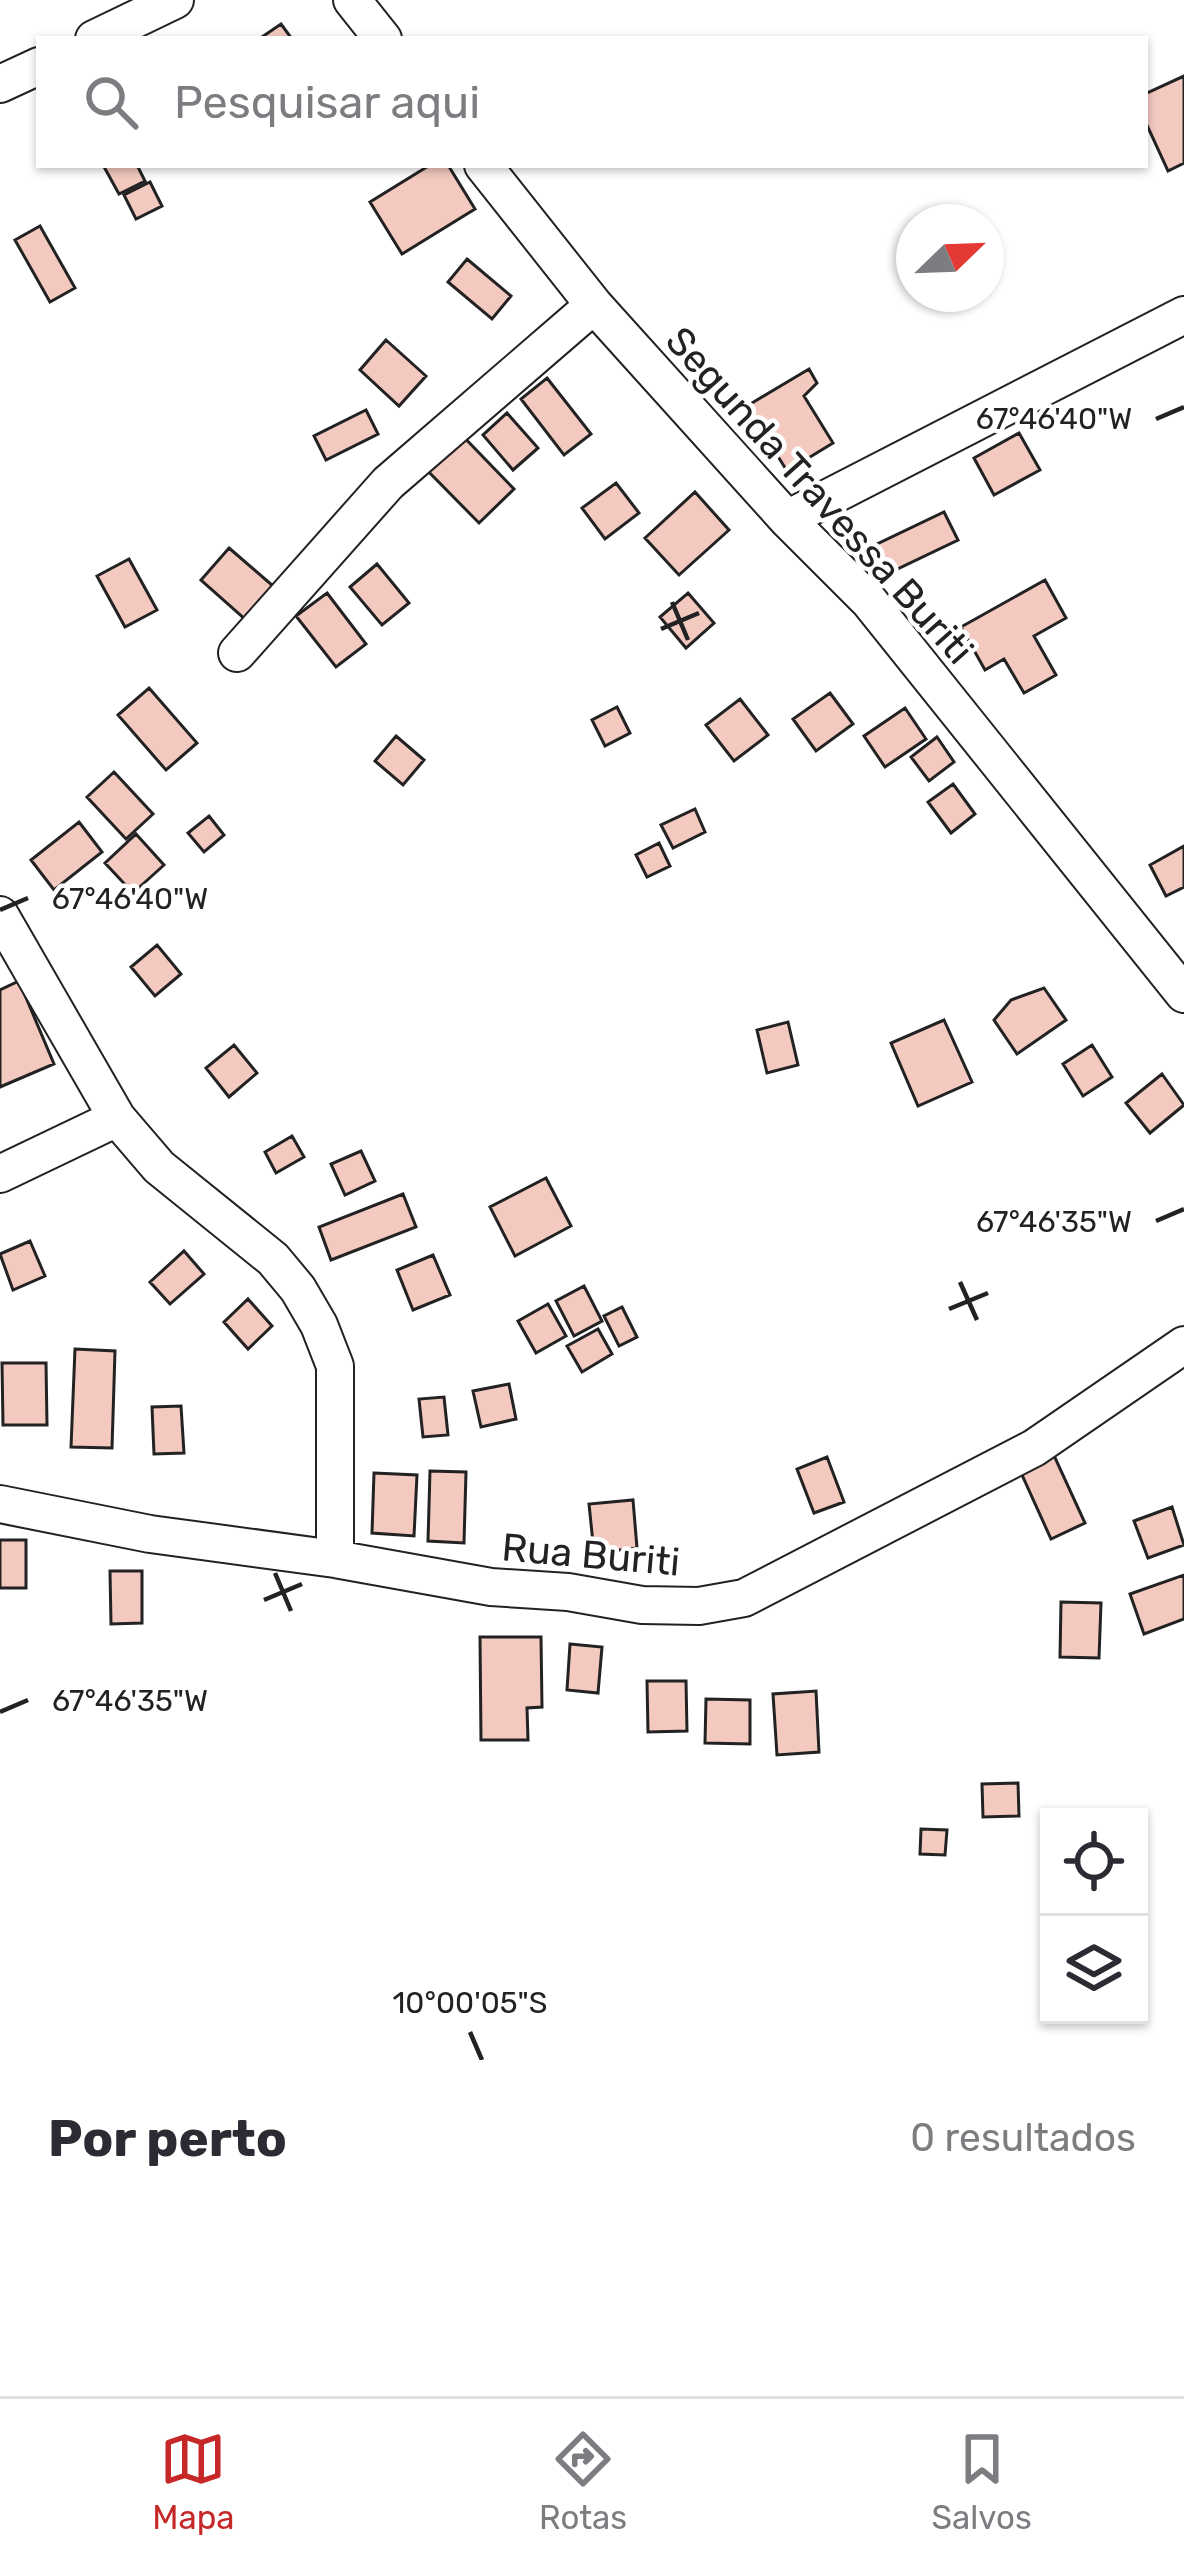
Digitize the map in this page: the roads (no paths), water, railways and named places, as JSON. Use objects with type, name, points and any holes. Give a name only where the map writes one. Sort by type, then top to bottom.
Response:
[{"type":"street","points":[[100,36],[175,0]]},
{"type":"street","points":[[352,0],[381,36]]},
{"type":"street","points":[[0,84],[36,67]]},
{"type":"street","name":"Segunda Travessa Buriti","points":[[485,168],[594,305],[787,519],[868,601],[1184,994]]},
{"type":"street","points":[[237,653],[388,483],[594,305]]},
{"type":"street","points":[[787,519],[1184,315]]},
{"type":"street","points":[[0,915],[117,1118],[159,1167],[273,1259],[298,1289],[329,1346],[336,1386],[335,1559]]},
{"type":"street","points":[[0,1174],[117,1118]]},
{"type":"street","name":"Rua Buriti","points":[[0,1504],[150,1534],[335,1559],[446,1581],[568,1592],[642,1605],[699,1606],[744,1598],[1034,1448],[1184,1345]]}]
